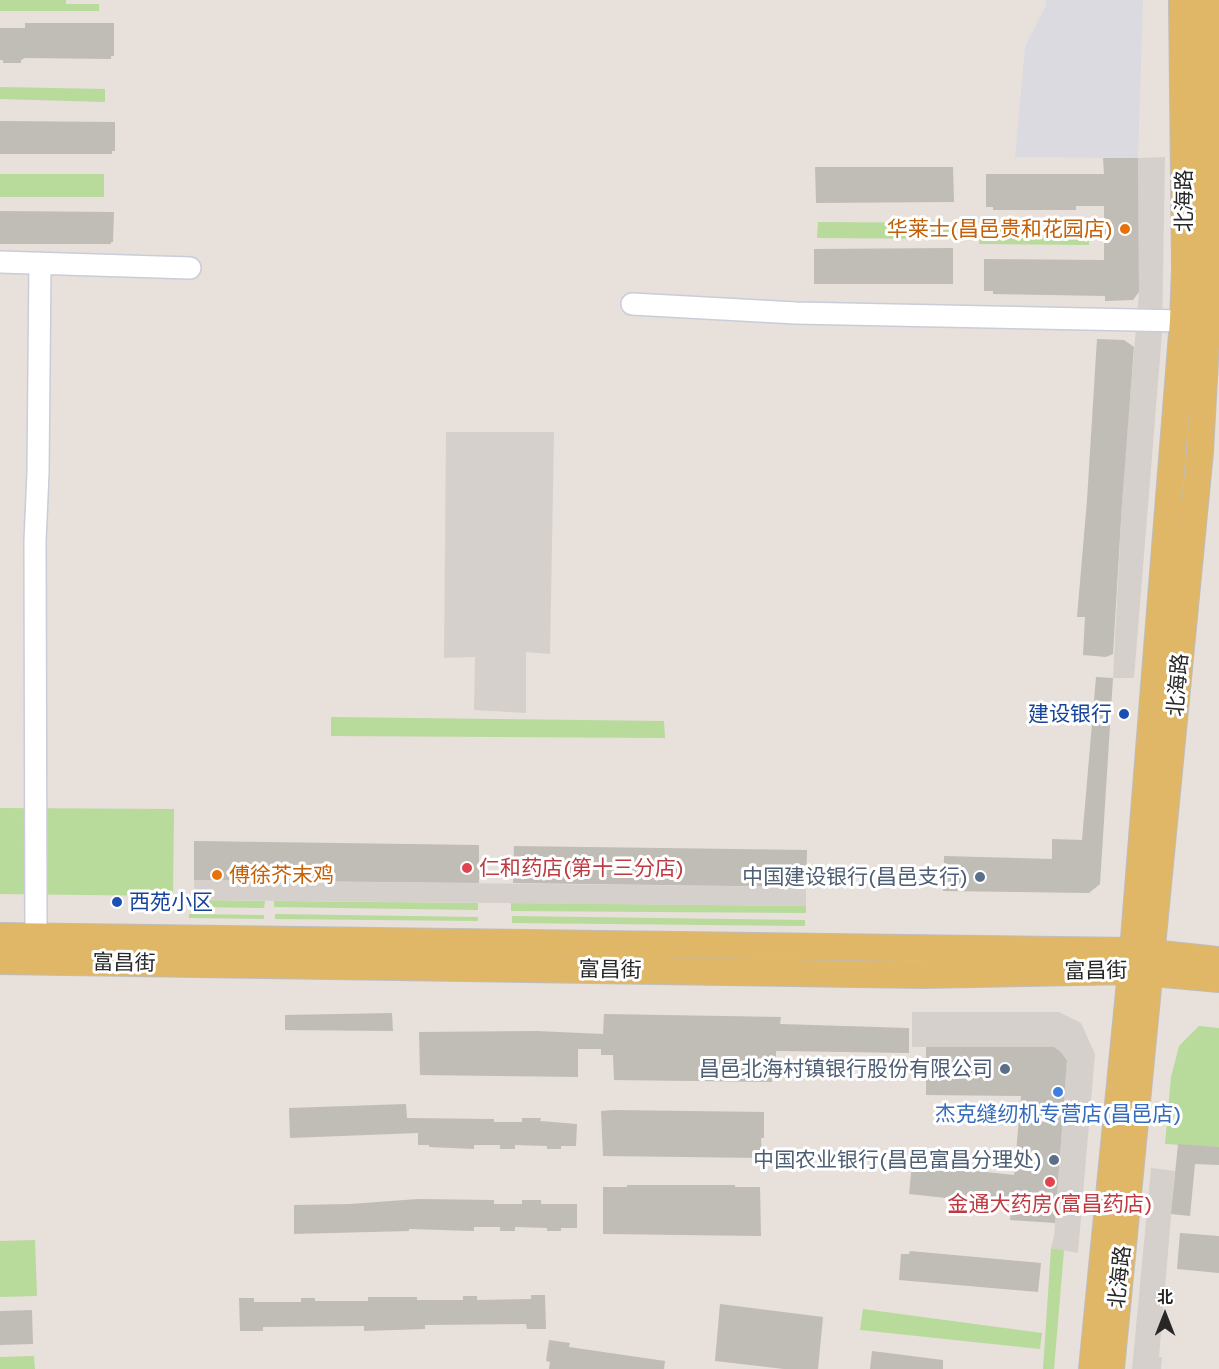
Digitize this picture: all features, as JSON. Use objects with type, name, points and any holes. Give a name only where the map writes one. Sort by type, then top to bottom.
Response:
[{"type":"main road","name":"北海路","points":[[1112,1369],[1183,321],[1185,255],[1182,0]]},
{"type":"main road","name":"北海路","points":[[1092,1369],[1197,475],[1210,269],[1208,0]]},
{"type":"main road","name":"富昌街","points":[[0,936],[1141,962],[1219,979]]},
{"type":"main road","name":"富昌街","points":[[0,961],[922,975],[1141,962],[1219,960]]},
{"type":"street","points":[[0,262],[190,268]]},
{"type":"street","points":[[36,936],[35,541],[40,263]]},
{"type":"street","points":[[632,304],[808,314],[1183,321]]},
{"type":"shaded area","points":[[1046,0],[1143,0],[1138,158],[1015,157],[1025,47],[1046,5]]},
{"type":"shaded area","points":[[1165,157],[1162,333],[1134,678],[1113,678],[1123,482],[1139,292],[1138,158]]},
{"type":"shaded area","points":[[446,432],[554,432],[550,654],[526,652],[526,713],[474,710],[475,657],[444,658]]},
{"type":"shaded area","points":[[194,880],[806,887],[806,906],[195,900]]},
{"type":"shaded area","points":[[912,1012],[1059,1012],[1081,1023],[1095,1054],[1078,1253],[1051,1248],[1054,1236],[1067,1059],[1054,1047],[912,1047]]},
{"type":"shaded area","points":[[1151,1168],[1175,1171],[1159,1357],[1162,1357],[1161,1369],[1132,1369]]},
{"type":"green space","points":[[0,0],[66,0],[66,4],[99,4],[99,11],[0,11]]},
{"type":"green space","points":[[0,87],[105,89],[105,102],[0,99]]},
{"type":"green space","points":[[0,174],[104,174],[104,197],[0,197]]},
{"type":"green space","points":[[818,222],[962,223],[962,239],[817,238]]},
{"type":"green space","points":[[1089,228],[1089,245],[979,244],[979,229]]},
{"type":"green space","points":[[331,717],[664,721],[665,738],[331,736]]},
{"type":"green space","points":[[0,808],[174,809],[173,896],[0,894]]},
{"type":"green space","points":[[195,900],[265,901],[264,908],[194,907]]},
{"type":"green space","points":[[274,901],[478,903],[478,910],[274,907]]},
{"type":"green space","points":[[511,903],[806,906],[806,913],[511,911]]},
{"type":"green space","points":[[189,914],[264,915],[264,919],[189,918]]},
{"type":"green space","points":[[275,914],[478,917],[478,921],[275,919]]},
{"type":"green space","points":[[512,916],[805,920],[805,926],[512,923]]},
{"type":"green space","points":[[1199,1026],[1219,1028],[1219,1147],[1165,1144],[1171,1077],[1179,1046]]},
{"type":"green space","points":[[35,1240],[37,1296],[0,1297],[0,1241]]},
{"type":"green space","points":[[1051,1248],[1064,1250],[1054,1369],[1043,1369]]},
{"type":"green space","points":[[863,1309],[1042,1333],[1040,1349],[860,1330]]},
{"type":"green space","points":[[34,1356],[35,1369],[0,1369],[0,1357]]},
{"type":"building","points":[[25,23],[114,23],[114,56],[111,56],[111,59],[25,58],[21,60],[21,63],[3,63],[3,60],[0,60],[0,28],[25,28]]},
{"type":"building","points":[[0,121],[115,122],[115,151],[112,151],[112,154],[0,154]]},
{"type":"building","points":[[1103,158],[1138,158],[1139,292],[1133,300],[1105,301],[1105,296],[993,294],[993,291],[984,291],[984,259],[1104,260],[1104,206],[1076,206],[1076,210],[993,210],[993,207],[986,207],[986,174],[1104,174]]},
{"type":"building","points":[[815,167],[953,167],[954,202],[816,203]]},
{"type":"building","points":[[0,211],[114,212],[113,242],[111,244],[0,244]]},
{"type":"building","points":[[953,248],[953,284],[814,284],[814,249]]},
{"type":"building","points":[[1097,339],[1124,340],[1134,347],[1113,654],[1106,657],[1083,655],[1085,617],[1077,617]]},
{"type":"building","points":[[1096,677],[1113,678],[1100,884],[1089,893],[943,891],[944,856],[1052,859],[1052,839],[1082,840]]},
{"type":"building","points":[[194,841],[479,845],[479,883],[194,880]]},
{"type":"building","points":[[514,846],[807,850],[806,887],[513,883]]},
{"type":"building","points":[[392,1013],[393,1031],[285,1030],[285,1015]]},
{"type":"building","points":[[604,1014],[781,1017],[780,1024],[909,1028],[909,1053],[776,1051],[776,1062],[771,1062],[772,1082],[614,1080],[613,1055],[601,1055],[601,1049],[578,1049],[578,1077],[420,1075],[419,1032],[537,1031],[603,1034]]},
{"type":"building","points":[[926,1047],[1054,1047],[1067,1060],[1055,1223],[1010,1220],[1011,1205],[909,1194],[912,1164],[1014,1175],[1021,1096],[926,1095]]},
{"type":"building","points":[[406,1104],[407,1118],[494,1119],[494,1122],[522,1122],[522,1118],[541,1118],[540,1121],[577,1124],[576,1146],[561,1146],[561,1149],[515,1145],[515,1149],[500,1149],[500,1145],[474,1145],[474,1149],[429,1147],[429,1145],[418,1145],[418,1133],[290,1138],[289,1108]]},
{"type":"building","points":[[601,1111],[764,1112],[764,1138],[761,1138],[762,1158],[603,1156]]},
{"type":"building","points":[[1178,1144],[1219,1147],[1219,1165],[1195,1164],[1190,1216],[1171,1214]]},
{"type":"building","points":[[627,1185],[760,1187],[761,1236],[603,1234],[603,1187],[627,1187]]},
{"type":"building","points":[[418,1199],[494,1200],[494,1204],[522,1204],[522,1200],[541,1200],[541,1204],[577,1204],[577,1228],[547,1231],[547,1228],[515,1227],[515,1231],[500,1231],[500,1227],[474,1227],[474,1231],[409,1229],[409,1231],[294,1234],[294,1205]]},
{"type":"building","points":[[1180,1233],[1219,1236],[1219,1273],[1177,1269]]},
{"type":"building","points":[[910,1251],[1041,1263],[1038,1292],[899,1280],[901,1254],[909,1254]]},
{"type":"building","points":[[531,1295],[545,1295],[546,1329],[527,1329],[526,1324],[425,1325],[425,1329],[364,1331],[364,1326],[263,1327],[263,1331],[240,1331],[239,1298],[254,1298],[254,1302],[301,1302],[301,1298],[315,1298],[315,1301],[368,1301],[368,1297],[417,1297],[417,1300],[463,1300],[463,1296],[477,1296],[477,1300],[531,1299]]},
{"type":"building","points":[[720,1304],[823,1317],[818,1369],[784,1369],[715,1361]]},
{"type":"building","points":[[32,1310],[33,1344],[0,1345],[0,1311]]},
{"type":"building","points":[[549,1340],[570,1343],[569,1347],[665,1361],[664,1369],[549,1369],[550,1362],[546,1361]]},
{"type":"building","points":[[872,1351],[943,1360],[943,1369],[870,1369]]},
{"type":"place","name":"华莱士(昌邑贵和花园店)","points":[[1125,229]]},
{"type":"place","name":"建设银行","points":[[1124,714]]},
{"type":"place","name":"仁和药店(第十三分店)","points":[[467,868]]},
{"type":"place","name":"傅徐芥末鸡","points":[[217,875]]},
{"type":"place","name":"中国建设银行(昌邑支行)","points":[[980,877]]},
{"type":"place","name":"西苑小区","points":[[117,902]]},
{"type":"place","name":"昌邑北海村镇银行股份有限公司","points":[[1005,1069]]},
{"type":"place","name":"杰克缝纫机专营店(昌邑店)","points":[[1058,1092]]},
{"type":"place","name":"中国农业银行(昌邑富昌分理处)","points":[[1054,1160]]},
{"type":"place","name":"金通大药房(富昌药店)","points":[[1050,1182]]}]
